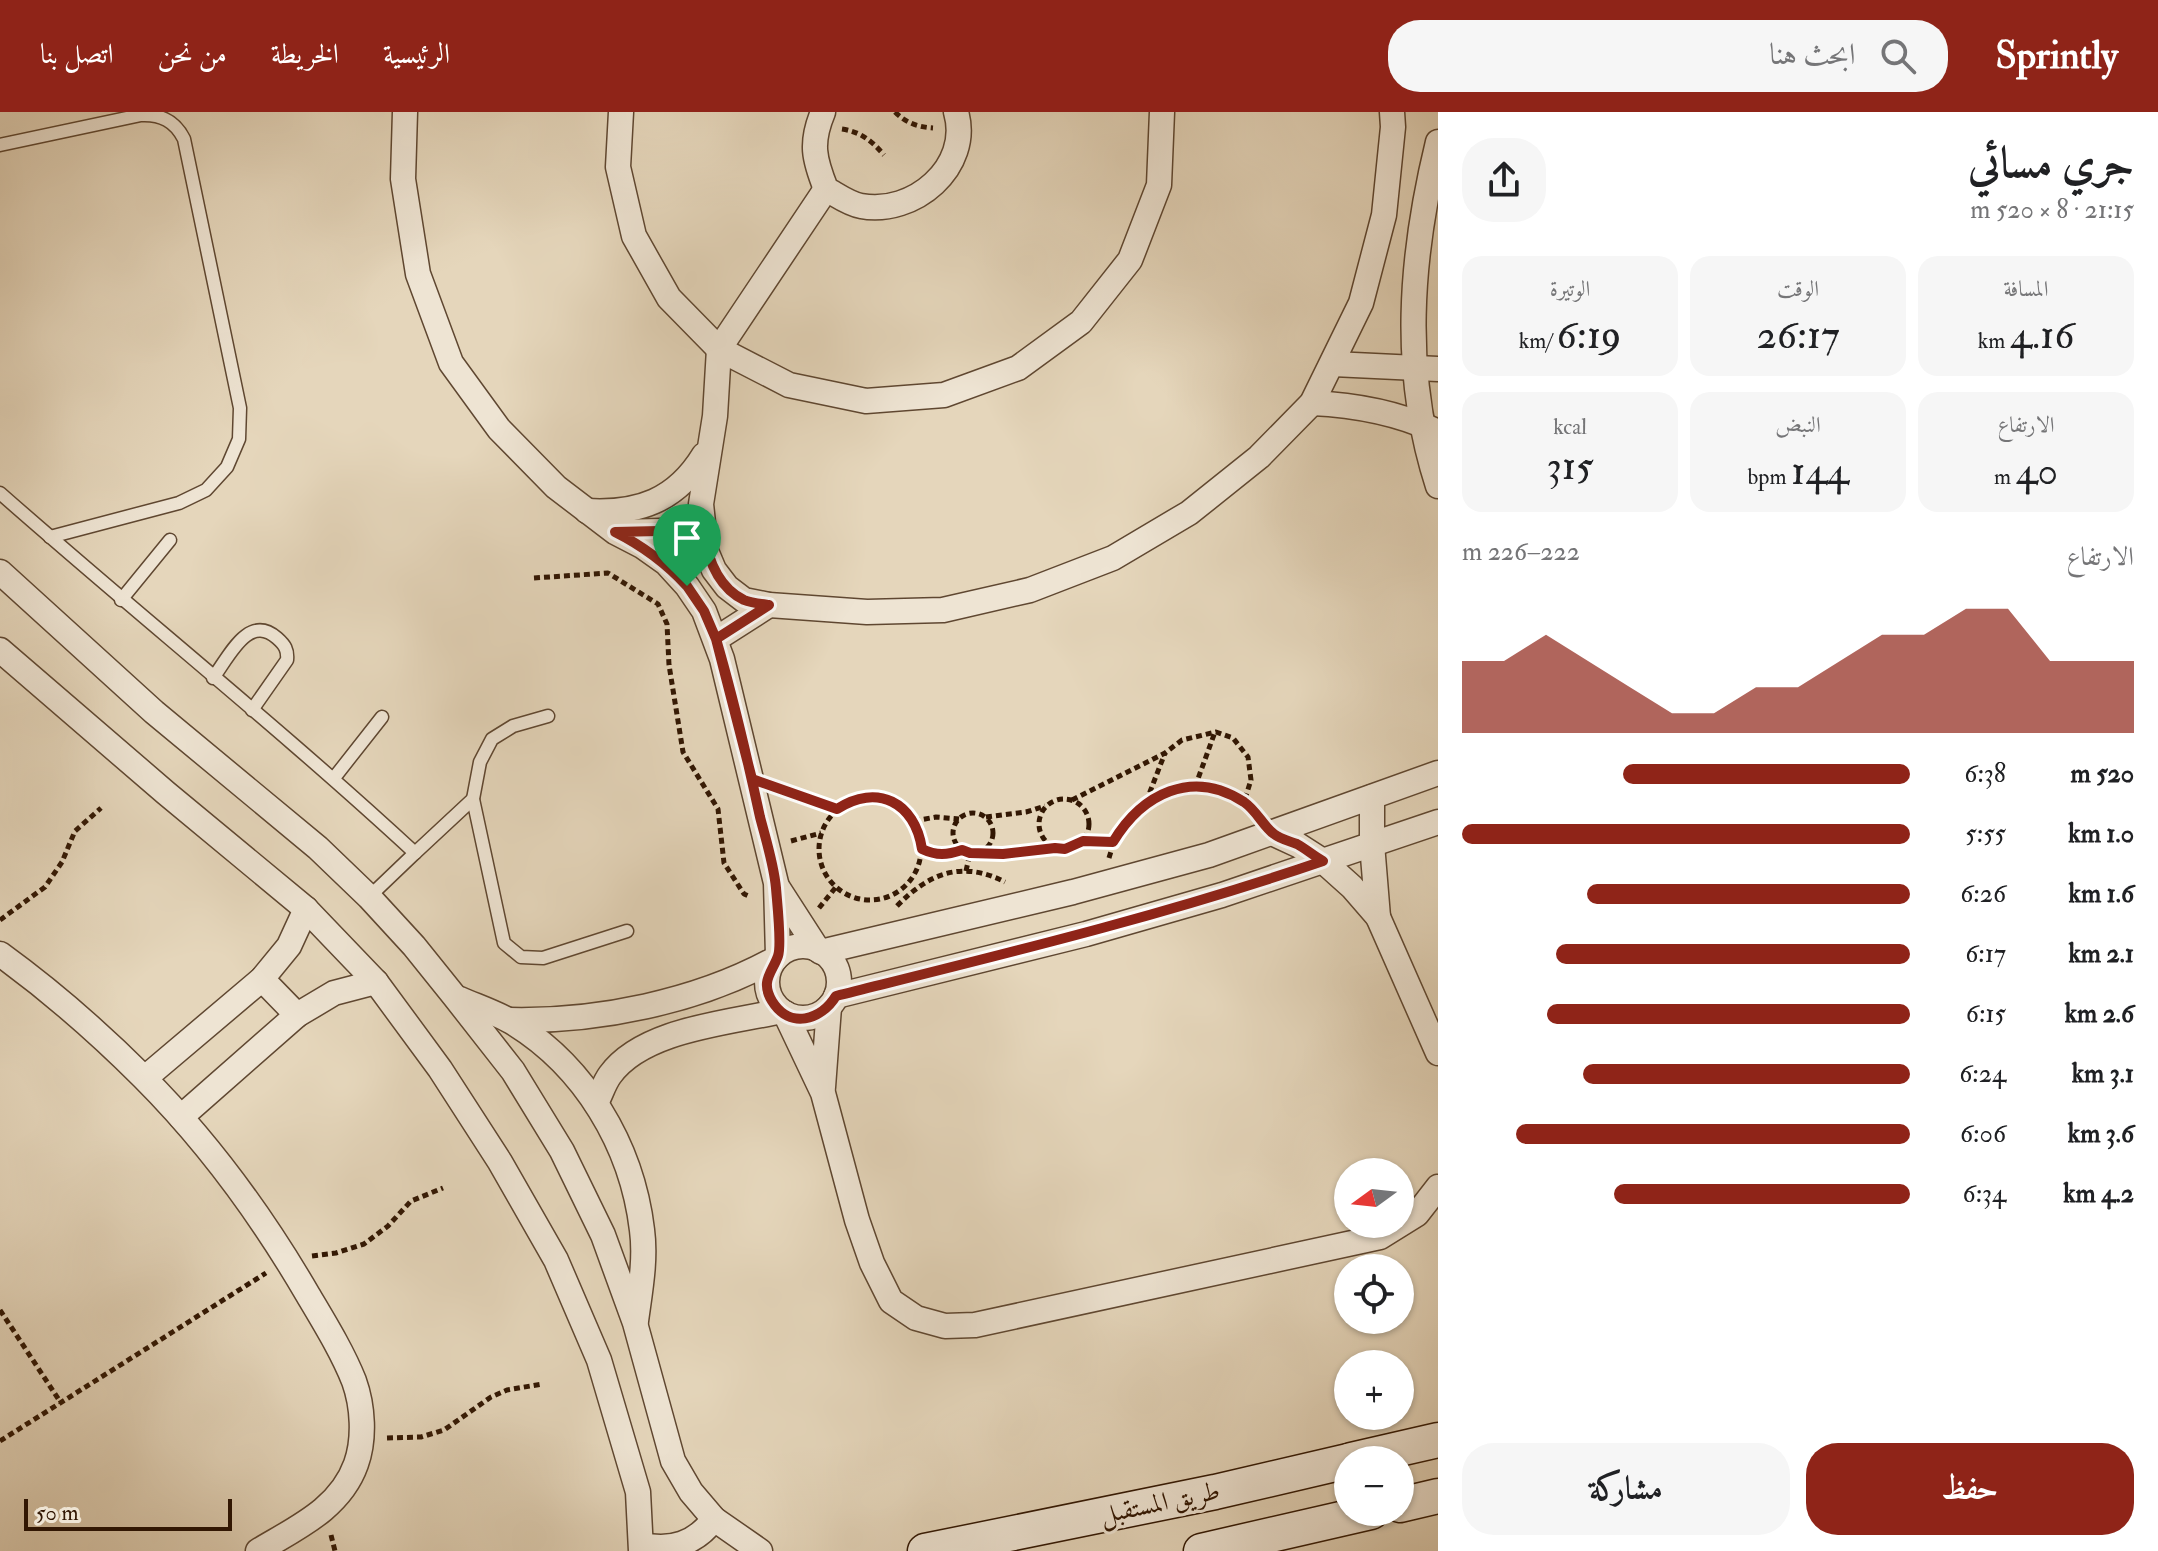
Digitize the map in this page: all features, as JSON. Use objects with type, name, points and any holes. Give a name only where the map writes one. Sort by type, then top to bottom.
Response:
[{"type":"main road","name":"طريق المستقبل","points":[[1412,1446],[1438,1440]]},
{"type":"main road","name":"طريق المستقبل","points":[[925,1551],[1215,1492],[1334,1464]]},
{"type":"main road","points":[[1278,1477],[1275,1489],[1278,1512],[1294,1530]]},
{"type":"main road","points":[[1211,1549],[1228,1536],[1230,1524],[1223,1501],[1215,1492]]},
{"type":"main road","points":[[1414,1502],[1438,1496]]},
{"type":"main road","points":[[1211,1549],[1334,1521]]},
{"type":"street","points":[[405,112],[403,179],[418,274],[451,363],[499,429],[556,487],[677,574],[704,611],[716,639],[752,779],[777,895],[777,957],[767,981],[768,992],[783,1012],[823,1093],[857,1220],[872,1263],[891,1301],[916,1318],[945,1326],[975,1325],[1380,1237],[1417,1214],[1438,1187]]},
{"type":"street","points":[[621,112],[618,167],[634,236],[669,298],[719,349],[789,385],[866,401],[944,395],[1018,368],[1081,322],[1130,260],[1159,185],[1162,112]]},
{"type":"street","points":[[826,189],[719,349],[715,416],[701,504],[706,551],[714,570],[727,587],[744,600],[769,605],[867,612],[943,610],[1030,590],[1113,558],[1189,513],[1259,457],[1312,403],[1361,303],[1384,215],[1392,112]]},
{"type":"street","points":[[819,122],[815,162],[826,189],[859,206],[897,206],[930,189],[953,159],[957,117]]},
{"type":"street","points":[[1438,142],[1427,186],[1415,282],[1413,369],[1429,428],[1438,486]]},
{"type":"street","points":[[1333,364],[1438,369]]},
{"type":"street","points":[[1312,403],[1368,408],[1429,428]]},
{"type":"street","points":[[586,511],[616,513],[645,506],[672,492],[694,472],[710,446]]},
{"type":"street","points":[[615,532],[703,530]]},
{"type":"street","points":[[0,572],[154,712],[318,848],[369,897],[455,997],[513,1071],[562,1151],[603,1235],[635,1323],[673,1461],[691,1492],[714,1519],[760,1551]]},
{"type":"street","points":[[716,639],[769,605]]},
{"type":"street","points":[[0,650],[306,909],[376,982],[440,1069],[500,1162],[556,1260],[599,1360],[632,1466],[640,1505],[642,1548],[683,1545],[706,1530],[714,1519]]},
{"type":"street","points":[[509,1020],[554,1021],[625,1010],[713,988],[797,947],[820,951],[1107,883],[1209,855],[1438,773]]},
{"type":"street","points":[[1372,797],[1378,917]]},
{"type":"street","points":[[596,1103],[610,1075],[632,1053],[658,1038],[783,1012],[796,1018],[808,1018],[820,1014],[832,1001],[1222,895],[1438,822]]},
{"type":"street","points":[[1272,833],[1323,861],[1352,887],[1378,917],[1438,1053]]},
{"type":"street","points":[[777,895],[835,966],[838,976],[832,1001],[823,1093]]},
{"type":"street","points":[[145,1078],[262,979],[289,946],[306,909]]},
{"type":"street","points":[[0,954],[92,1027],[181,1117],[237,1186],[287,1259],[354,1381],[361,1408],[362,1437],[356,1465],[343,1490],[324,1511],[258,1551]]},
{"type":"street","points":[[262,979],[297,1015]]},
{"type":"street","points":[[181,1117],[297,1015],[334,993],[376,982]]},
{"type":"street","points":[[455,997],[509,1020],[552,1052],[596,1103],[619,1143],[634,1187],[643,1232],[642,1278],[635,1323]]},
{"type":"lane","points":[[0,145],[141,115],[159,116],[174,125],[184,139],[240,408],[239,439],[227,467],[206,490],[179,503],[50,537]]},
{"type":"lane","points":[[0,493],[121,600],[334,778],[415,853]]},
{"type":"lane","points":[[121,600],[170,540]]},
{"type":"lane","points":[[213,678],[246,634],[258,629],[270,632],[286,647],[287,660],[252,710]]},
{"type":"lane","points":[[548,716],[513,726],[492,739],[480,762],[473,799],[504,943],[521,957],[543,958],[627,931]]},
{"type":"lane","points":[[334,778],[382,717]]},
{"type":"lane","points":[[369,897],[473,799]]},
{"type":"path","points":[[895,112],[902,119],[921,127],[940,128],[957,117]]},
{"type":"path","points":[[819,122],[854,131],[871,140],[884,155]]},
{"type":"path","points":[[534,578],[608,573],[658,604],[667,624],[669,665],[683,752],[718,809],[724,863],[744,894],[777,895]]},
{"type":"path","points":[[1195,787],[1216,732]]},
{"type":"path","points":[[1072,800],[1165,753],[1182,740],[1216,732],[1233,738],[1248,757],[1251,780],[1244,802]]},
{"type":"path","points":[[1146,802],[1165,753]]},
{"type":"path","points":[[752,779],[837,809]]},
{"type":"path","points":[[1107,883],[1113,842],[1127,820],[1146,802],[1169,791],[1195,787],[1221,791],[1244,802],[1260,816],[1272,833]]},
{"type":"path","points":[[864,797],[879,797],[893,801],[914,821],[920,834],[920,864],[904,888],[877,900],[848,895],[826,876],[819,848],[821,833],[837,809],[864,797]]},
{"type":"path","points":[[1083,841],[1089,823],[1087,813],[1072,800],[1063,798],[1045,806],[1005,815],[985,817],[968,814],[960,819],[953,835],[962,850],[970,853],[1003,854],[1065,849],[1083,841],[1113,842]]},
{"type":"path","points":[[1045,806],[1039,825],[1047,843],[1055,848]]},
{"type":"path","points":[[0,920],[45,887],[62,862],[75,831],[101,808]]},
{"type":"path","points":[[914,821],[936,817],[960,819]]},
{"type":"path","points":[[979,853],[987,848],[993,833],[985,817]]},
{"type":"path","points":[[922,849],[948,855],[962,850]]},
{"type":"path","points":[[966,871],[970,853]]},
{"type":"path","points":[[885,937],[896,908],[917,885],[940,874],[966,871],[990,874],[1011,886],[1029,903]]},
{"type":"path","points":[[913,877],[917,885]]},
{"type":"path","points":[[0,1441],[287,1259],[336,1253],[364,1244],[388,1226],[411,1201],[443,1188]]},
{"type":"path","points":[[0,1310],[61,1403]]},
{"type":"path","points":[[362,1437],[409,1438],[432,1434],[454,1424],[491,1397],[507,1390],[542,1384]]},
{"type":"route","points":[[687,586],[666,563],[615,532],[703,530],[706,551],[714,570],[727,587],[744,600],[769,605],[716,639],[722,659],[752,779],[837,809],[864,797],[893,801],[914,821],[922,849],[948,855],[962,850],[1003,854],[1065,849],[1083,841],[1113,842],[1127,820],[1146,802],[1169,791],[1195,787],[1221,791],[1244,802],[1260,816],[1272,833],[1323,861],[1222,895],[1086,934],[836,996],[820,1014],[796,1018],[781,1011],[768,992],[769,969],[778,956],[776,883],[722,659],[704,611],[687,586]]}]
